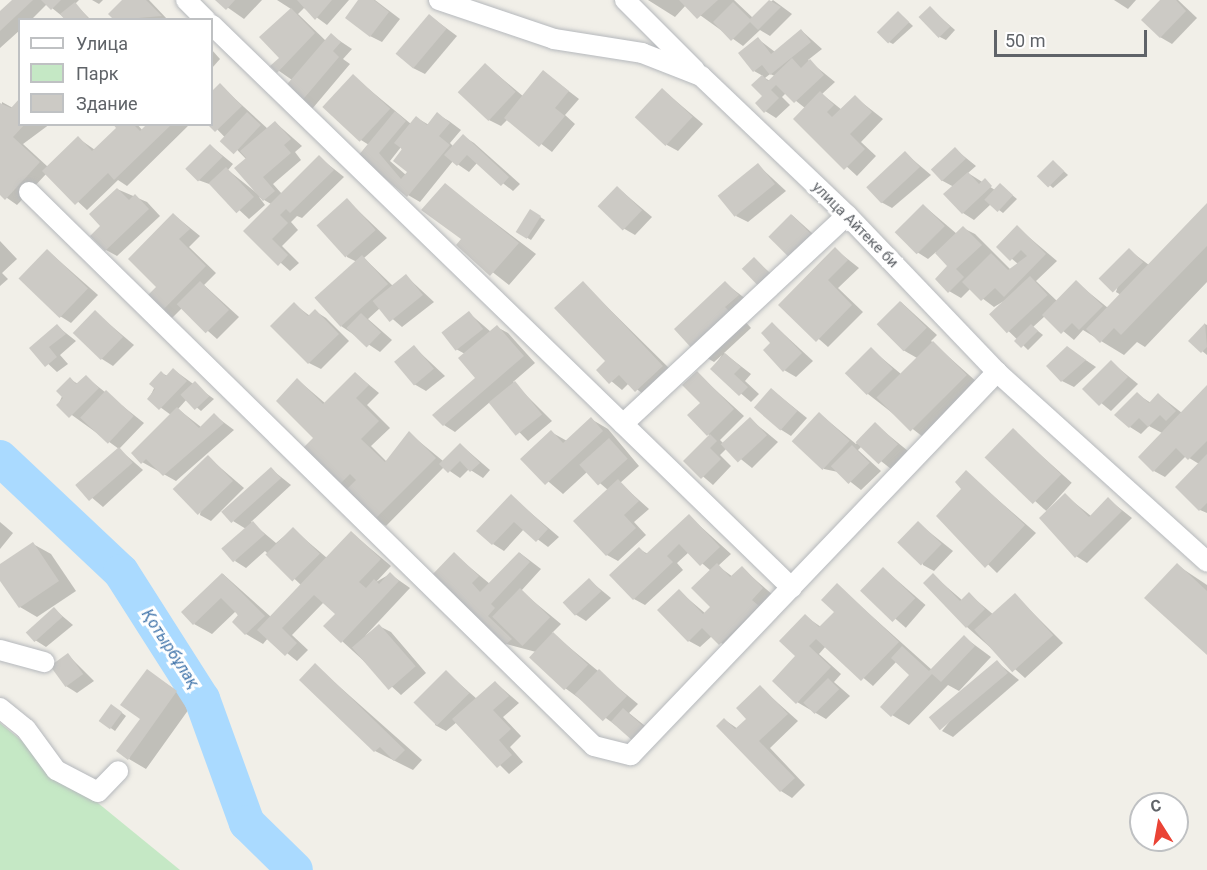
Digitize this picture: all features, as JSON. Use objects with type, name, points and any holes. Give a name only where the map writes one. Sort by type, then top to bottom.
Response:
[{"type":"street","points":[[186,0],[204,18]]},
{"type":"street","name":"улица Айтеке би","points":[[439,0],[554,39],[642,53],[701,76],[847,215],[998,372],[1207,562]]},
{"type":"street","points":[[625,0],[701,76]]},
{"type":"street","points":[[213,26],[792,588]]},
{"type":"street","points":[[29,192],[594,746],[631,755],[998,372]]},
{"type":"street","points":[[623,424],[847,215]]},
{"type":"street","points":[[0,651],[44,662]]},
{"type":"street","points":[[0,708],[26,729],[56,770],[99,792],[118,771]]},
{"type":"green space","points":[[0,723],[180,870],[0,870]]},
{"type":"building","points":[[12,0],[33,0],[0,31],[0,11]]},
{"type":"building","points":[[41,0],[61,0],[51,10]]},
{"type":"building","points":[[122,0],[146,0],[162,16],[112,18],[108,14]]},
{"type":"building","points":[[215,0],[235,0],[226,10]]},
{"type":"building","points":[[297,0],[332,0],[315,20]]},
{"type":"building","points":[[358,0],[374,0],[389,12],[370,37],[345,18]]},
{"type":"building","points":[[679,0],[718,0],[697,19]]},
{"type":"building","points":[[769,0],[781,7],[758,30],[750,22],[731,41],[713,22],[733,2],[750,19]]},
{"type":"building","points":[[1160,0],[1176,0],[1186,11],[1160,38],[1141,20]]},
{"type":"building","points":[[75,2],[88,18],[63,18],[60,14]]},
{"type":"building","points":[[930,6],[950,27],[939,38],[918,17]]},
{"type":"building","points":[[291,8],[315,33],[277,73],[270,66],[279,58],[259,37]]},
{"type":"building","points":[[898,11],[909,22],[888,44],[877,32]]},
{"type":"building","points":[[429,14],[447,29],[413,69],[396,54]]},
{"type":"building","points":[[801,29],[811,42],[770,75],[762,65],[753,72],[738,53],[758,37],[771,54]]},
{"type":"building","points":[[331,33],[341,42],[333,51],[339,57],[300,103],[283,89]]},
{"type":"building","points":[[792,58],[801,68],[810,59],[824,75],[794,103],[776,85],[771,90],[779,98],[764,113],[755,103],[762,96],[751,85],[762,75],[768,81]]},
{"type":"building","points":[[485,63],[516,92],[488,121],[458,92]]},
{"type":"building","points":[[543,70],[569,91],[555,108],[565,116],[539,147],[504,118]]},
{"type":"building","points":[[353,74],[390,109],[360,142],[322,107]]},
{"type":"building","points":[[220,83],[242,106],[215,132],[209,126],[213,126],[213,90]]},
{"type":"building","points":[[662,88],[693,117],[665,146],[635,117]]},
{"type":"building","points":[[820,91],[834,105],[827,112],[832,117],[855,95],[872,112],[850,134],[865,149],[844,170],[793,119]]},
{"type":"building","points":[[18,100],[18,126],[23,126],[13,137],[40,162],[5,200],[0,195],[0,103],[11,108]]},
{"type":"building","points":[[395,111],[406,121],[379,153],[401,179],[407,172],[393,161],[402,149],[394,143],[416,116],[427,125],[437,112],[450,123],[439,136],[450,145],[407,197],[358,156]]},
{"type":"building","points":[[247,112],[261,125],[234,154],[220,141]]},
{"type":"building","points":[[275,121],[291,139],[284,145],[291,153],[263,177],[275,191],[263,201],[234,168],[246,158],[240,151]]},
{"type":"building","points":[[114,126],[135,126],[140,131],[145,126],[170,126],[114,180],[108,173],[75,205],[42,171],[78,136],[92,151],[116,128]]},
{"type":"building","points":[[463,134],[509,177],[501,186],[467,155],[457,166],[444,155]]},
{"type":"building","points":[[210,144],[223,157],[198,181],[185,169]]},
{"type":"building","points":[[955,147],[966,159],[942,181],[931,170]]},
{"type":"building","points":[[905,151],[920,167],[881,203],[866,187]]},
{"type":"building","points":[[319,155],[334,170],[290,213],[286,209],[280,215],[288,223],[272,239],[288,255],[278,266],[243,231]]},
{"type":"building","points":[[1053,160],[1064,171],[1048,188],[1037,176]]},
{"type":"building","points":[[758,163],[775,184],[735,217],[718,196]]},
{"type":"building","points":[[226,167],[254,197],[236,213],[208,183]]},
{"type":"building","points":[[968,172],[979,184],[985,178],[992,186],[962,214],[943,194]]},
{"type":"building","points":[[445,183],[519,243],[490,276],[456,245],[461,239],[421,210]]},
{"type":"building","points":[[1000,183],[1013,195],[997,212],[984,200]]},
{"type":"building","points":[[617,186],[642,210],[623,230],[598,206]]},
{"type":"building","points":[[117,188],[129,200],[135,194],[149,209],[105,251],[90,236],[100,226],[89,214]]},
{"type":"building","points":[[347,198],[376,230],[345,257],[317,225]]},
{"type":"building","points":[[1207,203],[1207,246],[1121,335],[1114,328],[1100,343],[1086,329]]},
{"type":"building","points":[[923,204],[945,226],[917,254],[895,232]]},
{"type":"building","points":[[530,209],[541,216],[527,239],[516,232]]},
{"type":"building","points":[[173,213],[190,229],[179,239],[206,266],[160,313],[145,298],[156,287],[128,259]]},
{"type":"building","points":[[791,214],[812,235],[790,258],[768,237]]},
{"type":"building","points":[[1017,225],[1046,254],[1004,297],[995,288],[981,301],[962,282],[991,253],[1008,270],[1027,256],[1021,250],[1010,261],[996,247]]},
{"type":"building","points":[[963,226],[982,245],[956,269],[964,277],[948,293],[935,279],[947,266],[935,253]]},
{"type":"building","points":[[835,247],[848,260],[828,280],[852,305],[816,342],[778,305]]},
{"type":"building","points":[[1129,248],[1143,262],[1113,293],[1099,278]]},
{"type":"building","points":[[47,249],[88,289],[60,318],[19,278]]},
{"type":"building","points":[[362,255],[388,284],[341,327],[314,298]]},
{"type":"building","points":[[754,257],[774,278],[762,290],[742,269]]},
{"type":"building","points":[[406,274],[423,295],[390,322],[373,301]]},
{"type":"building","points":[[1030,276],[1048,295],[1007,333],[989,314]]},
{"type":"building","points":[[1076,280],[1103,306],[1079,330],[1072,323],[1061,334],[1042,315]]},
{"type":"building","points":[[200,281],[229,310],[206,333],[177,304]]},
{"type":"building","points":[[583,281],[663,366],[635,392],[619,375],[609,384],[596,370],[605,361],[554,308]]},
{"type":"building","points":[[725,281],[739,295],[725,307],[735,317],[696,353],[674,329]]},
{"type":"building","points":[[900,301],[927,328],[904,351],[877,324]]},
{"type":"building","points":[[294,302],[308,316],[315,309],[339,334],[308,364],[270,326]]},
{"type":"building","points":[[95,310],[123,337],[101,360],[73,333]]},
{"type":"building","points":[[469,311],[483,329],[456,351],[441,333]]},
{"type":"building","points":[[361,313],[381,332],[367,348],[346,328]]},
{"type":"building","points":[[772,322],[802,353],[783,372],[763,350],[770,343],[761,333]]},
{"type":"building","points":[[1205,323],[1207,347],[1201,353],[1188,341]]},
{"type":"building","points":[[57,324],[66,334],[49,347],[57,357],[45,367],[29,348]]},
{"type":"building","points":[[1031,324],[1038,331],[1021,348],[1014,341]]},
{"type":"building","points":[[497,325],[524,356],[443,426],[432,415],[475,378],[458,358]]},
{"type":"building","points":[[933,341],[967,375],[910,432],[876,398]]},
{"type":"building","points":[[414,345],[434,369],[414,385],[394,362]]},
{"type":"building","points":[[1067,346],[1086,360],[1061,382],[1046,366]]},
{"type":"building","points":[[871,347],[893,369],[867,395],[845,373]]},
{"type":"building","points":[[725,353],[741,367],[734,374],[748,387],[739,396],[710,369]]},
{"type":"building","points":[[1111,360],[1128,377],[1099,406],[1082,389]]},
{"type":"building","points":[[173,368],[187,381],[159,410],[147,399],[155,389],[149,384],[161,371],[166,376]]},
{"type":"building","points":[[697,371],[734,409],[707,436],[687,415],[700,403],[682,385]]},
{"type":"building","points":[[355,372],[369,385],[356,398],[379,421],[361,439],[385,462],[409,431],[436,458],[374,520],[344,492],[356,480],[350,474],[340,484],[303,448],[313,438],[276,401],[297,378],[323,404]]},
{"type":"building","points":[[86,375],[99,388],[69,418],[56,405],[63,398],[56,391],[70,377],[76,384]]},
{"type":"building","points":[[195,381],[209,396],[195,410],[180,395]]},
{"type":"building","points":[[515,381],[542,414],[516,436],[489,402]]},
{"type":"building","points":[[1207,385],[1207,441],[1188,460],[1176,448],[1153,472],[1138,457]]},
{"type":"building","points":[[771,388],[797,411],[780,431],[754,408]]},
{"type":"building","points":[[106,390],[134,416],[108,444],[80,418]]},
{"type":"building","points":[[1137,392],[1149,403],[1158,393],[1176,411],[1166,421],[1160,415],[1148,427],[1139,418],[1129,428],[1114,415]]},
{"type":"building","points":[[177,407],[199,428],[214,413],[224,423],[163,476],[146,459],[141,464],[131,453]]},
{"type":"building","points":[[819,412],[850,441],[822,470],[792,441]]},
{"type":"building","points":[[591,417],[603,431],[545,485],[520,459],[551,430],[563,443]]},
{"type":"building","points":[[750,417],[767,435],[738,463],[721,444]]},
{"type":"building","points":[[875,422],[898,444],[879,464],[856,442]]},
{"type":"building","points":[[1013,428],[1061,475],[1033,504],[985,457]]},
{"type":"building","points":[[710,434],[717,441],[710,448],[721,459],[701,479],[683,461]]},
{"type":"building","points":[[609,438],[628,459],[598,486],[579,465]]},
{"type":"building","points":[[460,443],[480,463],[470,472],[460,461],[448,473],[439,464]]},
{"type":"building","points":[[852,445],[870,463],[848,484],[831,466]]},
{"type":"building","points":[[119,447],[133,463],[89,501],[75,485]]},
{"type":"building","points":[[1207,454],[1207,503],[1199,511],[1175,487]]},
{"type":"building","points":[[208,455],[233,481],[198,515],[173,489]]},
{"type":"building","points":[[271,467],[281,478],[231,523],[221,512]]},
{"type":"building","points":[[966,470],[1025,525],[985,568],[936,516],[961,489],[955,482]]},
{"type":"building","points":[[618,479],[639,501],[624,515],[636,528],[606,556],[573,521]]},
{"type":"building","points":[[1065,493],[1089,517],[1108,497],[1122,511],[1075,558],[1039,518]]},
{"type":"building","points":[[511,494],[548,529],[536,542],[514,522],[492,545],[476,531]]},
{"type":"building","points":[[689,514],[720,547],[700,566],[679,544],[667,556],[673,562],[633,600],[609,575],[639,547],[646,554]]},
{"type":"building","points":[[253,521],[265,535],[233,562],[221,549]]},
{"type":"building","points":[[918,521],[942,544],[921,566],[897,543]]},
{"type":"building","points":[[293,527],[320,554],[292,581],[265,555]]},
{"type":"building","points":[[351,531],[381,559],[359,582],[366,588],[374,579],[379,584],[390,572],[399,581],[341,643],[323,626],[335,614],[314,595],[282,628],[297,643],[285,656],[257,630]]},
{"type":"building","points":[[33,542],[59,581],[19,608],[0,581],[0,564]]},
{"type":"building","points":[[454,552],[479,576],[472,583],[480,592],[519,552],[530,562],[491,604],[495,608],[488,616],[512,639],[505,645],[432,575]]},
{"type":"building","points":[[717,563],[730,577],[742,566],[763,588],[752,600],[759,606],[719,645],[702,628],[688,642],[657,610],[679,589],[703,614],[710,607],[691,588]]},
{"type":"building","points":[[1177,563],[1207,591],[1207,655],[1144,598]]},
{"type":"building","points":[[883,567],[915,598],[892,622],[860,591]]},
{"type":"building","points":[[222,573],[265,616],[245,635],[232,622],[238,615],[221,598],[193,625],[181,612]]},
{"type":"building","points":[[933,573],[960,601],[969,592],[985,609],[966,628],[923,583]]},
{"type":"building","points":[[589,578],[601,591],[575,616],[563,603]]},
{"type":"building","points":[[837,583],[899,642],[861,681],[816,639],[809,646],[831,667],[796,704],[772,681],[795,656],[779,641],[805,614],[819,627],[834,612],[821,600]]},
{"type":"building","points":[[520,588],[550,617],[522,646],[492,617]]},
{"type":"building","points":[[1015,593],[1053,635],[1012,672],[974,630]]},
{"type":"building","points":[[54,607],[63,617],[34,642],[26,632]]},
{"type":"building","points":[[379,624],[416,666],[389,690],[352,648]]},
{"type":"building","points":[[553,632],[588,665],[564,690],[529,658]]},
{"type":"building","points":[[964,635],[975,646],[941,682],[932,674],[891,717],[880,707],[909,675],[891,658],[902,646],[929,671]]},
{"type":"building","points":[[68,653],[83,674],[65,687],[50,666]]},
{"type":"building","points":[[997,660],[1008,673],[940,730],[929,717]]},
{"type":"building","points":[[315,663],[405,750],[394,761],[380,747],[374,752],[299,680]]},
{"type":"building","points":[[147,669],[177,691],[128,760],[116,751],[140,719],[120,705]]},
{"type":"building","points":[[599,669],[627,696],[603,721],[575,694]]},
{"type":"building","points":[[446,670],[469,693],[437,726],[413,703]]},
{"type":"building","points":[[828,678],[839,689],[815,714],[803,703]]},
{"type":"building","points":[[495,681],[509,696],[493,710],[511,729],[499,740],[512,755],[497,768],[452,719]]},
{"type":"building","points":[[760,685],[788,714],[759,741],[795,778],[780,792],[716,726],[724,718],[735,729],[746,719],[736,708]]},
{"type":"building","points":[[111,704],[122,712],[110,729],[99,721]]},
{"type":"building","points":[[623,708],[644,727],[632,740],[611,721]]},
{"type":"waterway","name":"Қотырбұлақ","points":[[0,458],[121,572],[202,699],[247,823],[295,870]]}]
